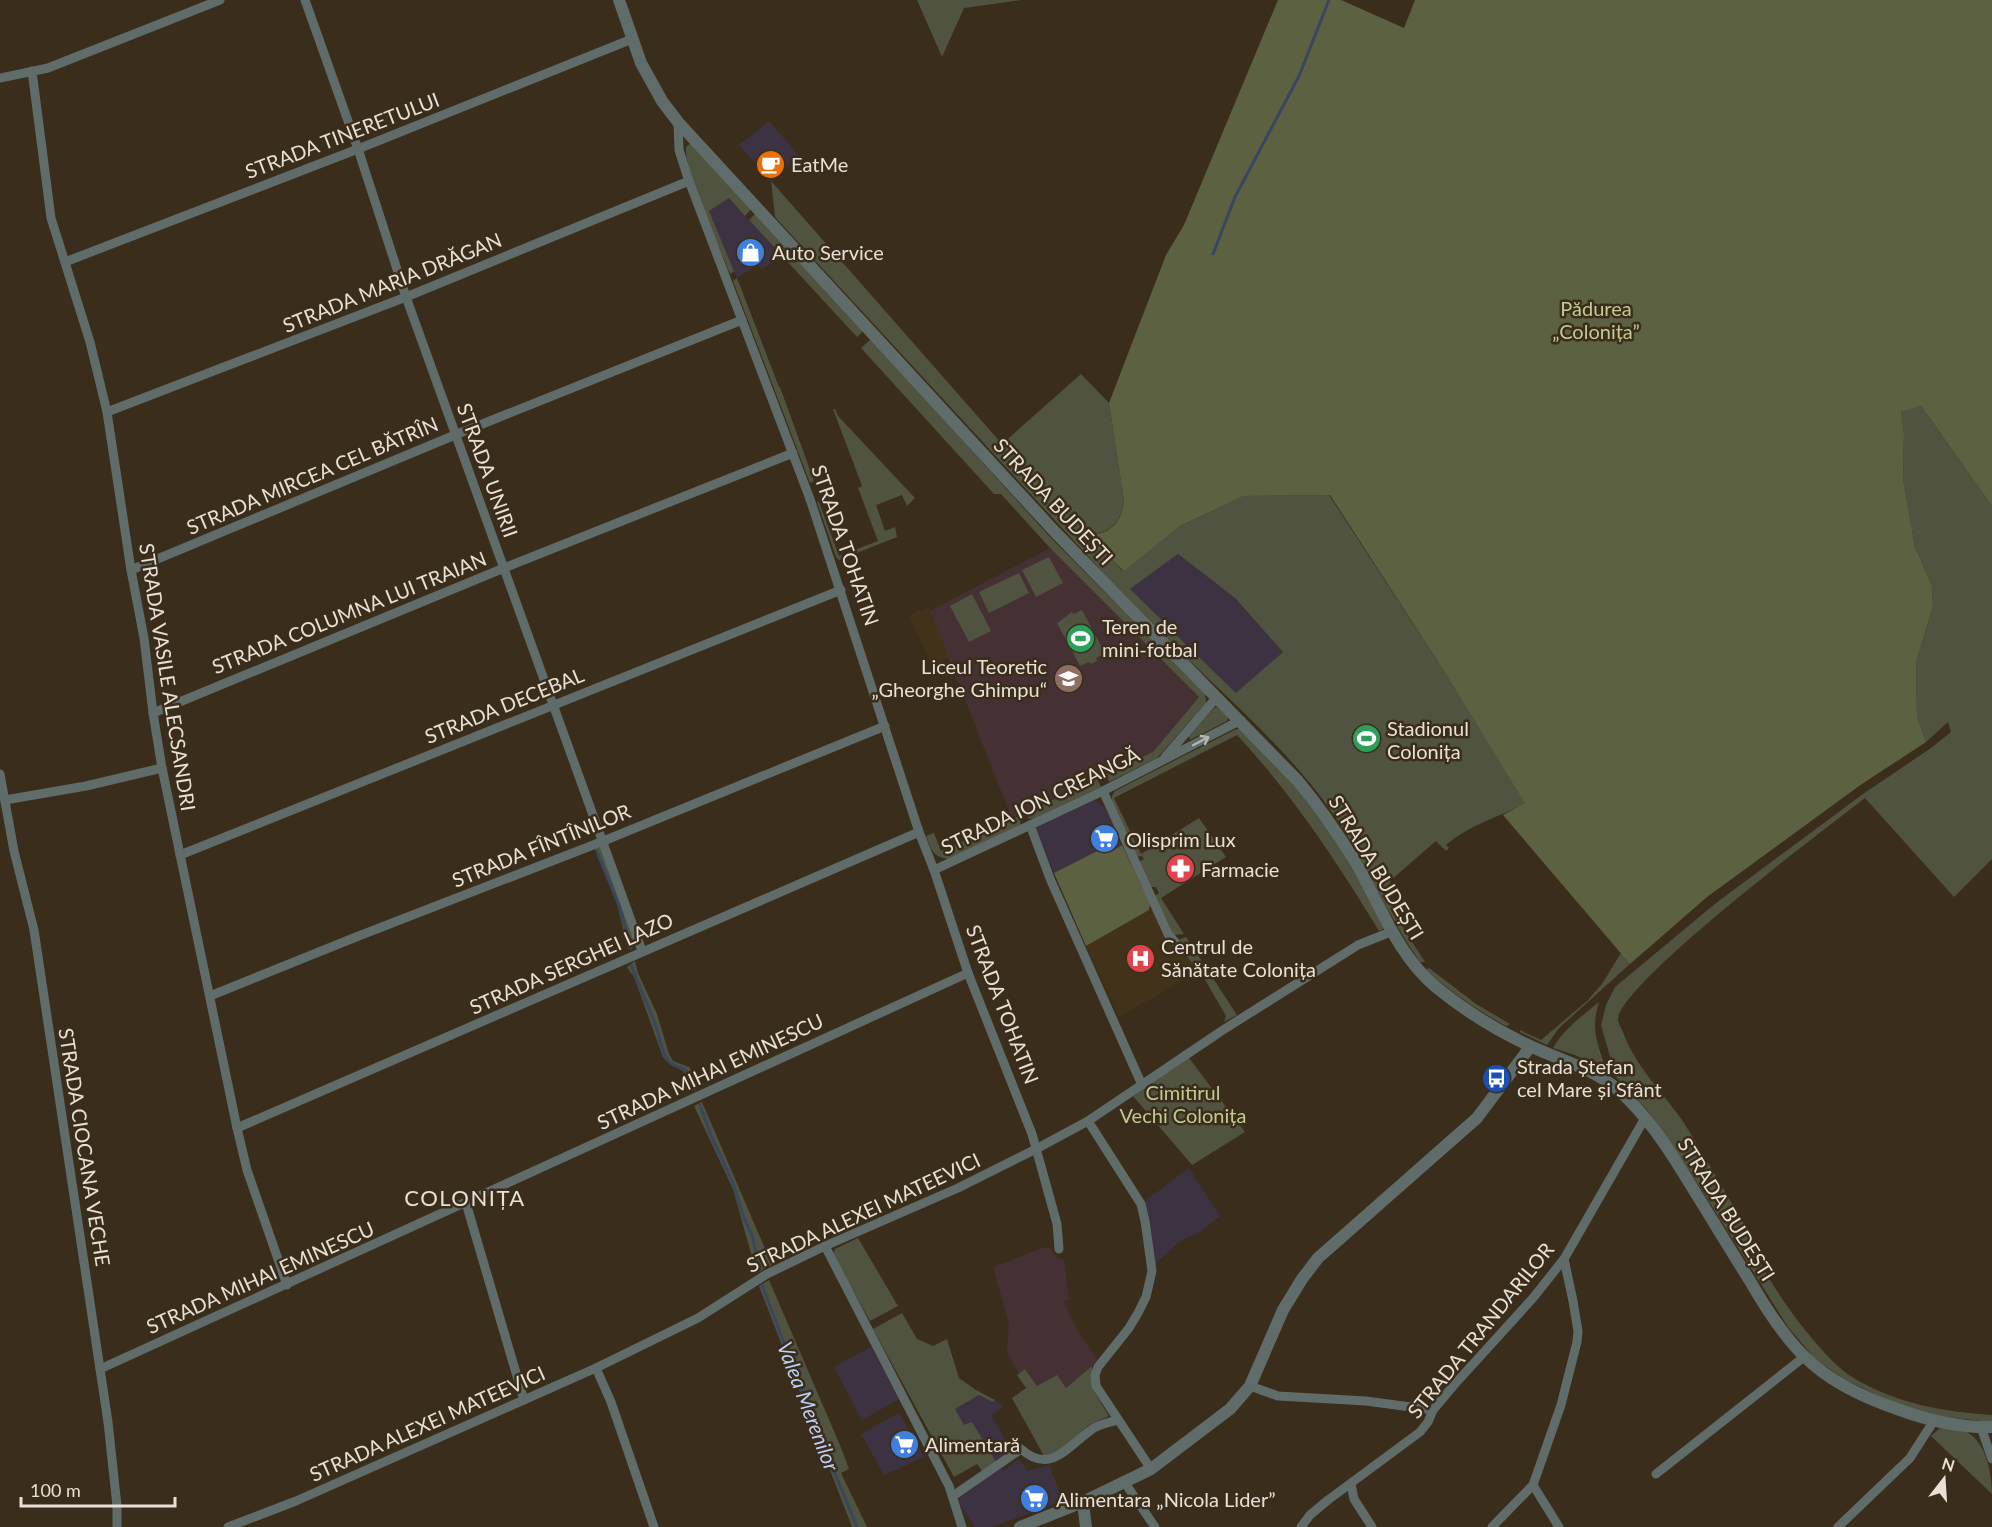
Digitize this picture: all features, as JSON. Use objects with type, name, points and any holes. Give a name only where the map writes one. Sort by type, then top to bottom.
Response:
[{"type":"street","points":[[189,0],[192,11]]},
{"type":"street","points":[[0,78],[48,68],[220,0]]},
{"type":"street","name":"STRADA UNIRII","points":[[305,0],[358,149],[406,297],[642,951]]},
{"type":"street","points":[[619,0],[650,82],[678,122]]},
{"type":"street","name":"STRADA TINERETULUI","points":[[65,262],[358,149],[632,39]]},
{"type":"street","name":"STRADA VASILE ALECSANDRI","points":[[32,71],[51,218],[90,342],[107,412],[131,570],[144,638],[162,768],[237,1128],[247,1170],[287,1285]]},
{"type":"street","name":"STRADA TOHATIN","points":[[678,122],[679,150],[689,181],[793,453],[968,973],[1032,1134],[1057,1224],[1059,1250]]},
{"type":"street","name":"STRADA BUDEȘTI","points":[[678,122],[1055,532],[1298,781],[1315,801],[1353,859],[1407,955],[1436,987],[1470,1011],[1530,1047],[1555,1055],[1601,1077],[1628,1098],[1672,1154],[1767,1310],[1804,1357],[1849,1388],[1886,1406],[1933,1422],[1987,1427]]},
{"type":"street","name":"STRADA MARIA DRĂGAN","points":[[107,412],[406,297],[689,181]]},
{"type":"street","name":"STRADA MIRCEA CEL BĂTRÎN","points":[[131,570],[455,435],[741,320]]},
{"type":"street","name":"STRADA COLUMNA LUI TRAIAN","points":[[153,713],[504,568],[793,453]]},
{"type":"street","name":"STRADA DECEBAL","points":[[180,855],[841,590]]},
{"type":"street","name":"STRADA ION CREANGĂ","points":[[1162,762],[1217,697]]},
{"type":"street","name":"STRADA ION CREANGĂ","points":[[934,870],[1103,792],[1240,720]]},
{"type":"street","name":"STRADA FÎNTÎNILOR","points":[[210,996],[601,842],[885,726]]},
{"type":"street","points":[[5,800],[86,786],[162,768]]},
{"type":"street","name":"STRADA CIOCANA VECHE","points":[[0,774],[14,851],[34,930],[113,1455],[117,1527]]},
{"type":"street","points":[[1103,792],[1168,934],[1175,942]]},
{"type":"street","points":[[1030,825],[1052,881],[1142,1085]]},
{"type":"street","name":"STRADA SERGHEI LAZO","points":[[237,1128],[919,832]]},
{"type":"street","name":"STRADA ALEXEI MATEEVICI","points":[[228,1527],[296,1502],[596,1368],[698,1318],[767,1274],[825,1246],[910,1210],[1036,1149],[1088,1121],[1223,1030],[1358,945],[1393,931]]},
{"type":"street","name":"STRADA MIHAI EMINESCU","points":[[100,1369],[968,973]]},
{"type":"street","points":[[1020,1527],[1083,1502],[1151,1469],[1230,1409],[1250,1386],[1283,1310],[1318,1258],[1477,1118],[1530,1047]]},
{"type":"street","name":"STRADA TRANDARILOR","points":[[1301,1527],[1310,1515],[1328,1500],[1420,1432],[1428,1422],[1433,1410],[1533,1298],[1564,1259],[1645,1118]]},
{"type":"street","points":[[1088,1121],[1141,1204],[1152,1271],[1146,1297],[1130,1328],[1098,1367],[1095,1375],[1096,1386],[1151,1469]]},
{"type":"street","points":[[466,1203],[524,1400]]},
{"type":"street","points":[[825,1246],[953,1496],[962,1527]]},
{"type":"street","points":[[1492,1527],[1533,1485],[1561,1405],[1578,1331],[1564,1259]]},
{"type":"street","points":[[1656,1474],[1804,1357]]},
{"type":"street","points":[[596,1368],[611,1402],[654,1527]]},
{"type":"street","points":[[1250,1386],[1278,1396],[1366,1401],[1433,1410]]},
{"type":"street","points":[[953,1496],[1021,1449],[1031,1458],[1039,1461],[1055,1457],[1100,1425],[1118,1420]]},
{"type":"street","points":[[1838,1527],[1910,1458],[1933,1422]]},
{"type":"street","points":[[1987,1427],[1992,1459]]},
{"type":"street","points":[[1125,1483],[1155,1527]]},
{"type":"street","points":[[1351,1484],[1354,1499],[1372,1527]]},
{"type":"street","points":[[1533,1485],[1559,1527]]},
{"type":"street","points":[[1083,1502],[1086,1527]]},
{"type":"shaded area","points":[[769,121],[800,157],[771,181],[739,145]]},
{"type":"shaded area","points":[[729,198],[783,257],[762,269],[758,265],[737,278],[709,211]]},
{"type":"shaded area","name":"Liceul Teoretic „Gheorghe Ghimpu“","points":[[1050,548],[1199,697],[1153,752],[1012,819],[930,611]]},
{"type":"shaded area","points":[[1178,554],[1235,598],[1283,652],[1236,694],[1130,589]]},
{"type":"shaded area","points":[[929,607],[949,658],[931,665],[909,615]]},
{"type":"shaded area","points":[[1095,800],[1107,809],[1122,845],[1114,850],[1111,844],[1054,873],[1035,828]]},
{"type":"shaded area","name":"Centrul de Sănătate Colonița","points":[[1150,904],[1169,942],[1173,942],[1200,971],[1119,1017],[1086,946],[1149,910]]},
{"type":"shaded area","points":[[1189,1168],[1220,1216],[1200,1232],[1180,1241],[1154,1265],[1145,1201]]},
{"type":"shaded area","points":[[1044,1247],[1052,1249],[1058,1258],[1064,1259],[1069,1300],[1063,1301],[1077,1330],[1098,1361],[1066,1388],[1037,1386],[1025,1369],[1019,1374],[1007,1352],[1009,1324],[993,1267]]},
{"type":"shaded area","points":[[871,1347],[899,1399],[862,1420],[834,1367]]},
{"type":"shaded area","points":[[979,1395],[993,1402],[995,1400],[1004,1406],[991,1415],[1013,1452],[982,1471],[946,1411]]},
{"type":"shaded area","points":[[899,1413],[924,1457],[884,1475],[861,1434]]},
{"type":"shaded area","points":[[1019,1459],[1027,1471],[1049,1465],[1063,1501],[992,1527],[975,1527],[957,1500],[1000,1469],[1004,1470]]},
{"type":"green space","points":[[917,0],[1021,0],[964,8],[942,57]]},
{"type":"green space","name":"Pădurea „Colonița”","points":[[1278,0],[1341,0],[1404,28],[1415,0],[1992,0],[1992,506],[1921,406],[1901,412],[1904,434],[1903,479],[1915,547],[1932,586],[1933,606],[1916,663],[1917,716],[1926,742],[1859,786],[1707,897],[1630,964],[1503,815],[1525,803],[1444,671],[1330,495],[1244,496],[1180,526],[1124,571],[1086,536],[1107,530],[1117,522],[1120,516],[1124,501],[1109,403],[1166,255],[1184,225]]},
{"type":"green space","points":[[690,144],[694,145],[751,209],[745,216],[729,198],[709,211],[734,271],[730,274],[690,172],[686,147]]},
{"type":"green space","points":[[771,181],[1002,444],[1081,374],[1109,403],[1124,501],[1120,515],[1113,526],[1108,530],[1087,535],[1123,571],[1180,526],[1244,496],[1329,495],[1444,671],[1526,803],[1464,832],[1446,845],[1449,848],[1446,851],[1436,841],[1391,880],[1387,891],[1405,931],[1425,962],[1420,962],[1409,945],[1340,824],[1322,799],[1281,750],[1166,638],[1171,630],[1236,693],[1283,652],[1235,598],[1178,554],[1130,589],[1166,624],[1160,631],[1110,580],[775,217]]},
{"type":"green space","points":[[756,213],[863,331],[857,337],[749,220]]},
{"type":"green space","points":[[737,278],[814,481],[810,483],[733,281]]},
{"type":"green space","points":[[871,339],[1049,536],[1205,693],[1206,703],[1157,758],[1109,782],[1106,774],[1153,752],[1199,697],[1050,548],[1001,494],[994,494],[861,348]]},
{"type":"green space","points":[[1921,406],[1992,506],[1992,859],[1954,897],[1865,798],[1771,871],[1686,942],[1651,974],[1627,1002],[1618,1020],[1635,1057],[1684,1123],[1737,1212],[1775,1288],[1827,1355],[1852,1377],[1902,1400],[1938,1409],[1992,1415],[1992,1422],[1933,1416],[1887,1400],[1844,1379],[1816,1360],[1788,1327],[1684,1162],[1648,1111],[1616,1077],[1601,1025],[1606,1005],[1615,987],[1716,903],[1951,732],[1948,722],[1926,742],[1917,716],[1916,663],[1933,606],[1932,586],[1915,547],[1903,479],[1904,434],[1901,412]]},
{"type":"green space","points":[[833,409],[915,498],[907,506],[902,495],[876,505],[885,531],[895,527],[897,537],[839,560],[817,502],[819,502],[839,556],[878,541],[858,488],[862,486]]},
{"type":"green space","points":[[1049,557],[1063,583],[1036,597],[1022,570]]},
{"type":"green space","points":[[1019,573],[1029,593],[989,613],[979,592]]},
{"type":"green space","points":[[972,594],[991,631],[969,642],[950,606]]},
{"type":"green space","name":"Teren de mini-fotbal","points":[[1082,610],[1105,653],[1096,658],[1097,661],[1080,666],[1057,623],[1072,612],[1073,614]]},
{"type":"green space","points":[[1217,707],[1228,717],[1227,721],[1190,740],[1189,736]]},
{"type":"green space","points":[[1242,728],[1290,779],[1317,812],[1385,928],[1379,931],[1313,829],[1237,735],[1114,798],[1141,854],[1199,818],[1226,857],[1161,898],[1184,934],[1171,933],[1155,896],[1159,893],[1156,887],[1149,887],[1139,862],[1144,859],[1142,856],[1136,857],[1112,803],[1112,796],[1115,791]]},
{"type":"green space","points":[[1097,779],[1101,787],[1035,818],[1029,819],[1025,813]]},
{"type":"green space","points":[[1019,816],[1021,825],[949,859],[936,855],[926,836],[934,833],[941,851]]},
{"type":"green space","points":[[1111,844],[1114,850],[1122,845],[1150,904],[1149,910],[1086,946],[1054,873]]},
{"type":"green space","points":[[600,847],[634,938],[633,947],[628,949],[617,904],[595,849]]},
{"type":"green space","points":[[1186,937],[1237,1015],[1224,1022],[1226,1016],[1200,971],[1173,942]]},
{"type":"green space","points":[[1621,953],[1630,964],[1559,1028],[1547,1045],[1520,1032],[1520,1030],[1541,1040],[1587,1001],[1602,984]]},
{"type":"green space","points":[[635,961],[638,973],[657,1014],[669,1054],[673,1061],[689,1067],[699,1087],[692,1091],[684,1072],[663,1057],[634,977],[627,967]]},
{"type":"green space","points":[[1429,968],[1476,1004],[1510,1024],[1506,1026],[1464,1000],[1426,970]]},
{"type":"green space","points":[[1599,1002],[1595,1029],[1606,1070],[1575,1055],[1553,1048],[1568,1029]]},
{"type":"green space","name":"Cimitirul Vechi Colonița","points":[[1189,1058],[1245,1132],[1192,1165],[1133,1096]]},
{"type":"green space","points":[[702,1102],[772,1265],[754,1274],[754,1264],[733,1189],[694,1106]]},
{"type":"green space","points":[[858,1238],[898,1306],[870,1321],[833,1255],[835,1249]]},
{"type":"green space","points":[[769,1280],[840,1445],[849,1469],[841,1473],[867,1527],[852,1527],[759,1286]]},
{"type":"green space","points":[[902,1313],[917,1339],[933,1346],[947,1339],[959,1378],[995,1400],[993,1402],[979,1395],[955,1409],[964,1425],[972,1422],[996,1462],[982,1471],[977,1464],[954,1477],[873,1329]]},
{"type":"green space","points":[[1092,1366],[1093,1390],[1109,1416],[1091,1424],[1057,1453],[1044,1456],[1012,1398],[1026,1388],[1017,1375],[1025,1369],[1037,1386],[1057,1375],[1066,1388]]},
{"type":"green space","points":[[1940,1428],[1964,1431],[1978,1441],[1989,1467],[1992,1494],[1931,1436]]},
{"type":"waterway","points":[[1213,254],[1235,197],[1299,76],[1329,0]]},
{"type":"waterway","name":"Valea Merenilor","points":[[597,852],[620,908],[631,948]]},
{"type":"waterway","name":"Valea Merenilor","points":[[631,965],[666,1057],[673,1065],[689,1074],[695,1089]]},
{"type":"waterway","name":"Valea Merenilor","points":[[700,1105],[752,1235],[760,1270]]},
{"type":"waterway","name":"Valea Merenilor","points":[[762,1285],[815,1425],[857,1527]]},
{"type":"place","name":"EatMe","points":[[770,164]]},
{"type":"place","name":"Auto Service","points":[[751,252]]},
{"type":"place","name":"Teren de mini-fotbal","points":[[1081,638]]},
{"type":"place","name":"Liceul Teoretic „Gheorghe Ghimpu“","points":[[1068,678]]},
{"type":"place","name":"Stadionul Colonița","points":[[1366,739]]},
{"type":"place","name":"Olisprim Lux","points":[[1105,839]]},
{"type":"place","name":"Farmacie","points":[[1180,869]]},
{"type":"place","name":"Centrul de Sănătate Colonița","points":[[1140,958]]},
{"type":"place","name":"Strada Ștefan cel Mare și Sfânt","points":[[1496,1078]]},
{"type":"place","name":"Alimentară","points":[[904,1444]]},
{"type":"place","name":"Alimentara „Nicola Lider”","points":[[1035,1499]]},
{"type":"district","name":"COLONIȚA","points":[[465,1197]]}]
